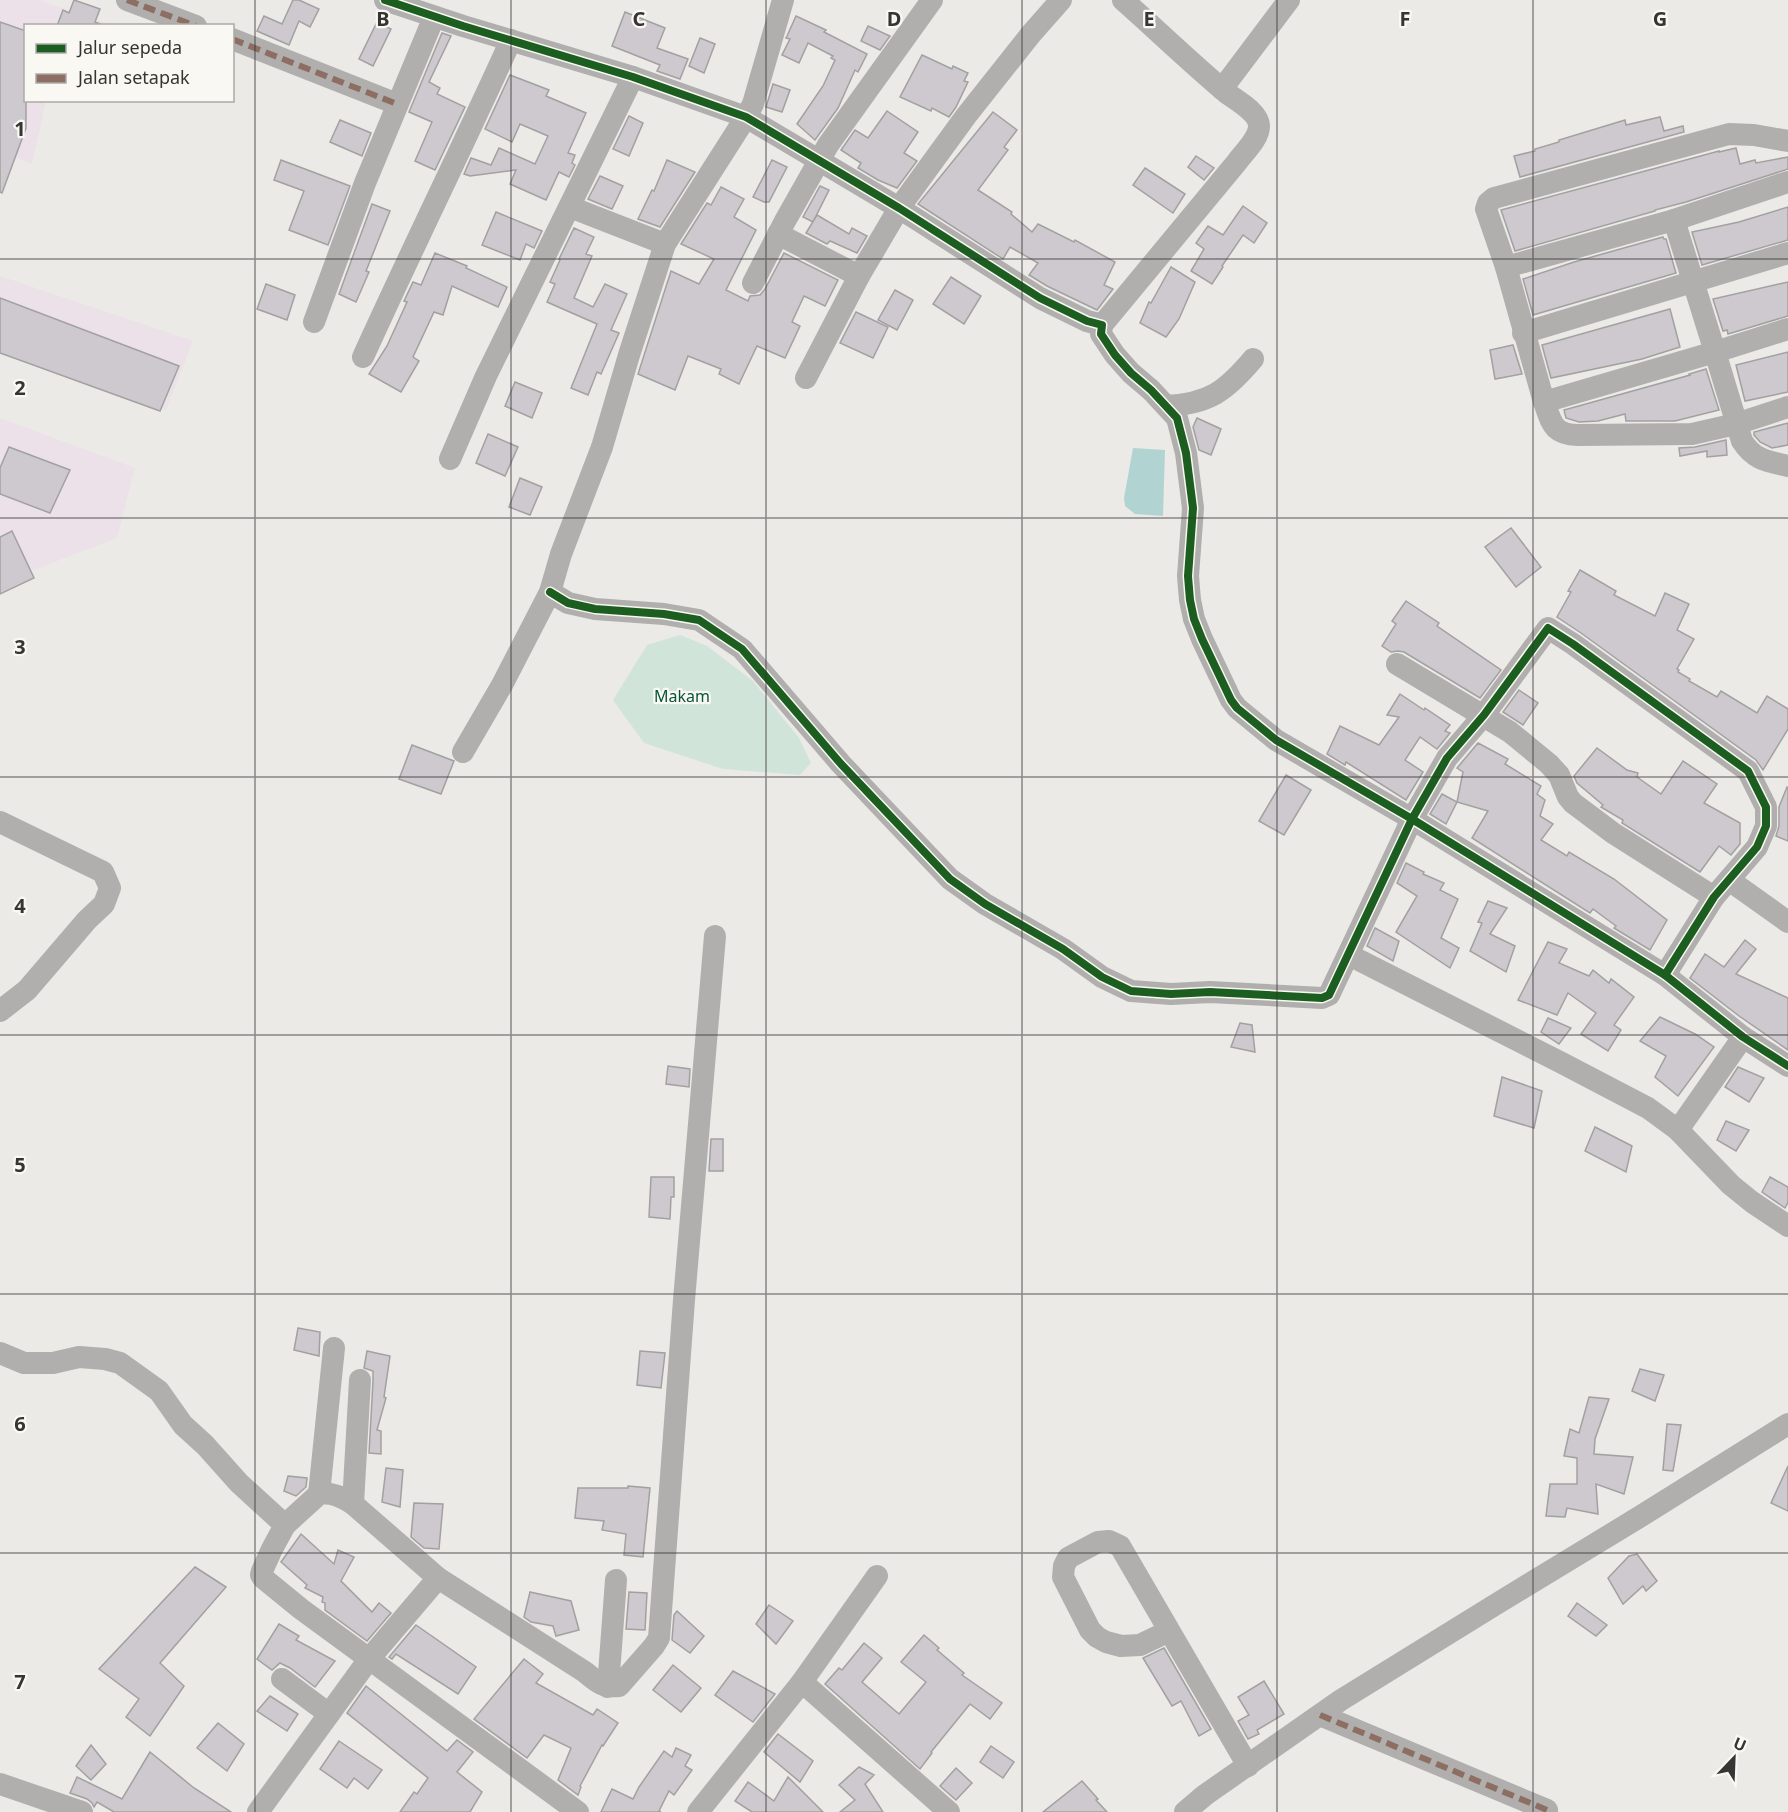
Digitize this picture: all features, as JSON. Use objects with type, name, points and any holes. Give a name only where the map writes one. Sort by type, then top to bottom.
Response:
[{"type":"street","points":[[127,0],[191,24]]},
{"type":"street","points":[[385,0],[633,77],[746,117],[898,208],[1040,298],[1087,321],[1102,325]]},
{"type":"street","points":[[463,752],[502,685],[550,592],[561,554],[602,447],[664,244],[753,104],[783,0]]},
{"type":"street","points":[[753,283],[819,160],[932,0]]},
{"type":"street","points":[[806,378],[859,276],[898,208],[1031,34],[1061,0]]},
{"type":"street","points":[[1123,0],[1258,120],[1258,134],[1102,325],[1101,334],[1115,355],[1177,418],[1186,453],[1193,508],[1188,576],[1192,609],[1202,639],[1231,700],[1237,708],[1276,740],[1412,819],[1665,975],[1743,1037],[1788,1066]]},
{"type":"street","points":[[1222,89],[1289,0]]},
{"type":"street","points":[[314,322],[365,183],[435,17]]},
{"type":"street","points":[[234,40],[397,105]]},
{"type":"street","points":[[363,357],[511,40]]},
{"type":"street","points":[[450,459],[486,376],[633,77]]},
{"type":"street","points":[[1788,141],[1754,135],[1729,134],[1494,198],[1488,203],[1486,209],[1506,267],[1544,402],[1559,432],[1567,434],[1692,434],[1736,424],[1788,407]]},
{"type":"street","points":[[1506,267],[1674,220],[1788,182]]},
{"type":"street","points":[[570,207],[664,244]]},
{"type":"street","points":[[1674,220],[1742,441],[1748,452],[1760,459],[1788,466]]},
{"type":"street","points":[[778,234],[859,276]]},
{"type":"street","points":[[1524,333],[1788,253]]},
{"type":"street","points":[[1544,402],[1788,330]]},
{"type":"street","points":[[1166,406],[1182,405],[1218,394],[1229,386],[1253,359]]},
{"type":"street","points":[[550,592],[568,603],[595,609],[664,614],[699,620],[742,649],[841,764],[950,879],[985,904],[1063,949],[1102,977],[1131,991],[1171,994],[1210,992],[1322,998],[1329,995],[1412,819],[1447,758],[1484,715],[1548,628],[1748,771],[1766,807],[1766,826],[1757,847],[1714,897],[1665,975]]},
{"type":"street","points":[[1397,663],[1510,732],[1559,775],[1573,803],[1613,833],[1714,897]]},
{"type":"street","points":[[0,822],[103,872],[110,888],[104,904],[87,920],[27,990],[0,1011]]},
{"type":"street","points":[[1729,880],[1788,922]]},
{"type":"street","points":[[578,1812],[301,1609],[261,1575],[285,1526],[319,1494],[326,1493],[340,1496],[353,1504],[438,1578],[585,1672],[596,1682],[608,1687],[620,1686],[654,1646],[659,1638],[684,1300],[715,936]]},
{"type":"street","points":[[1349,955],[1648,1108],[1678,1130],[1731,1185],[1788,1226]]},
{"type":"street","points":[[1678,1130],[1743,1037]]},
{"type":"street","points":[[319,1494],[334,1348]]},
{"type":"street","points":[[0,1353],[24,1363],[53,1363],[79,1357],[105,1359],[120,1364],[159,1391],[183,1425],[205,1445],[239,1483],[285,1526]]},
{"type":"street","points":[[353,1504],[360,1380]]},
{"type":"street","points":[[1185,1812],[1205,1795],[1320,1715],[1788,1424]]},
{"type":"street","points":[[1169,1631],[1140,1645],[1121,1646],[1097,1637],[1090,1630],[1063,1577],[1064,1566],[1068,1558],[1098,1542],[1109,1540],[1119,1546],[1169,1631],[1248,1766]]},
{"type":"street","points":[[698,1812],[802,1682],[877,1576]]},
{"type":"street","points":[[258,1812],[369,1659],[438,1578]]},
{"type":"street","points":[[608,1687],[616,1580]]},
{"type":"street","points":[[282,1679],[328,1714]]},
{"type":"street","points":[[802,1682],[949,1812]]},
{"type":"street","points":[[1320,1715],[1547,1810]]},
{"type":"street","points":[[0,1784],[82,1812]]},
{"type":"shaded area","points":[[0,0],[38,0],[109,24],[24,24],[24,102],[46,102],[32,164],[0,151]]},
{"type":"shaded area","points":[[0,276],[193,341],[166,410],[0,346]]},
{"type":"shaded area","points":[[0,418],[135,468],[117,538],[0,583]]},
{"type":"green space","name":"Makam","points":[[680,635],[707,646],[753,681],[799,738],[811,763],[800,775],[723,769],[644,743],[613,700],[647,645]]},
{"type":"water","points":[[1133,448],[1165,450],[1163,516],[1135,514],[1125,506],[1124,498]]},
{"type":"building","points":[[74,0],[100,9],[95,22],[100,24],[58,24],[63,10],[69,13]]},
{"type":"building","points":[[293,0],[299,0],[319,9],[310,27],[299,21],[289,45],[257,31],[264,16],[282,24]]},
{"type":"building","points":[[625,12],[665,28],[657,48],[688,59],[680,79],[657,71],[660,65],[612,46]]},
{"type":"building","points":[[796,16],[826,30],[824,32],[867,54],[858,72],[855,70],[838,108],[815,140],[797,124],[823,86],[835,60],[831,58],[833,56],[808,43],[799,63],[782,55],[790,39],[786,38]]},
{"type":"building","points":[[0,22],[24,30],[26,128],[2,193],[0,192]]},
{"type":"building","points":[[377,22],[391,29],[373,66],[359,59]]},
{"type":"building","points":[[868,26],[890,36],[880,50],[861,41]]},
{"type":"building","points":[[442,33],[451,36],[429,82],[440,88],[437,94],[465,107],[435,170],[415,161],[432,122],[409,112]]},
{"type":"building","points":[[700,38],[715,44],[704,73],[689,66]]},
{"type":"building","points":[[922,55],[952,69],[953,66],[968,73],[964,81],[968,82],[949,117],[932,108],[931,111],[900,97]]},
{"type":"building","points":[[510,75],[549,90],[546,96],[586,113],[568,153],[575,155],[572,163],[575,165],[569,177],[559,172],[546,200],[510,184],[516,170],[470,176],[464,174],[471,158],[491,165],[499,148],[535,164],[548,136],[520,124],[512,142],[485,129]]},
{"type":"building","points":[[773,84],[790,90],[782,112],[766,107]]},
{"type":"building","points":[[887,111],[918,132],[904,153],[917,161],[897,188],[858,168],[861,163],[841,150],[855,130],[868,138]]},
{"type":"building","points":[[993,112],[1017,130],[1004,147],[1008,150],[978,190],[1012,212],[1011,214],[1032,232],[1038,224],[1074,242],[1075,240],[1115,262],[1104,285],[1113,289],[1097,310],[1029,275],[1038,263],[1010,247],[1003,259],[918,204]]},
{"type":"building","points":[[629,116],[643,123],[629,156],[613,149]]},
{"type":"building","points":[[1660,117],[1664,131],[1683,126],[1684,132],[1520,177],[1514,156],[1625,120],[1626,125]]},
{"type":"building","points":[[340,120],[371,133],[362,156],[330,142]]},
{"type":"building","points":[[1736,148],[1740,164],[1788,157],[1788,169],[1686,202],[1515,251],[1501,210]]},
{"type":"building","points":[[1196,156],[1214,168],[1204,180],[1188,167]]},
{"type":"building","points":[[281,160],[350,186],[328,245],[289,230],[304,191],[274,180]]},
{"type":"building","points":[[667,160],[695,172],[660,227],[638,219],[652,190],[654,191]]},
{"type":"building","points":[[772,160],[787,167],[769,202],[764,202],[753,197]]},
{"type":"building","points":[[1145,168],[1185,194],[1173,213],[1133,185]]},
{"type":"building","points":[[600,176],[623,186],[612,209],[588,199]]},
{"type":"building","points":[[820,186],[829,190],[813,222],[803,217]]},
{"type":"building","points":[[721,187],[744,199],[734,217],[756,230],[726,290],[748,301],[750,296],[760,295],[784,253],[838,280],[825,306],[804,296],[792,322],[800,326],[785,358],[757,346],[739,384],[719,374],[721,369],[688,356],[675,390],[638,374],[671,271],[699,284],[714,259],[681,244],[707,203],[711,205]]},
{"type":"building","points":[[372,204],[390,211],[356,302],[339,294]]},
{"type":"building","points":[[1243,206],[1267,223],[1254,243],[1243,235],[1212,284],[1191,271],[1204,249],[1196,243],[1208,226],[1223,235]]},
{"type":"building","points":[[1788,207],[1788,240],[1702,265],[1692,232],[1739,222]]},
{"type":"building","points":[[496,212],[542,231],[534,248],[526,244],[520,260],[482,245]]},
{"type":"building","points":[[817,215],[849,234],[852,228],[867,236],[857,253],[830,241],[827,244],[806,233]]},
{"type":"building","points":[[574,228],[594,237],[586,254],[592,256],[574,298],[593,307],[605,284],[627,294],[611,330],[619,333],[601,374],[597,372],[588,395],[571,388],[597,324],[547,302],[555,284],[550,282]]},
{"type":"building","points":[[1663,237],[1666,239],[1676,273],[1533,315],[1523,279]]},
{"type":"building","points":[[435,253],[467,266],[466,268],[507,287],[498,307],[452,286],[443,315],[434,312],[413,357],[419,361],[401,392],[369,374],[387,346],[407,302],[404,301],[413,282],[421,285]]},
{"type":"building","points":[[1171,267],[1195,282],[1179,319],[1166,337],[1140,323],[1149,302],[1151,303]]},
{"type":"building","points":[[951,277],[981,296],[964,324],[933,304]]},
{"type":"building","points":[[1788,282],[1788,316],[1728,334],[1727,330],[1723,331],[1713,299]]},
{"type":"building","points":[[266,284],[295,295],[287,320],[257,309]]},
{"type":"building","points":[[895,290],[913,300],[897,330],[878,320]]},
{"type":"building","points":[[0,298],[179,366],[160,411],[0,353]]},
{"type":"building","points":[[1670,309],[1680,347],[1642,359],[1551,378],[1542,345]]},
{"type":"building","points":[[856,312],[888,327],[873,358],[840,343]]},
{"type":"building","points":[[1513,345],[1522,374],[1495,379],[1490,350]]},
{"type":"building","points":[[1788,352],[1788,392],[1745,401],[1736,365]]},
{"type":"building","points":[[1706,369],[1719,410],[1675,421],[1626,421],[1625,414],[1598,421],[1579,422],[1566,418],[1564,410]]},
{"type":"building","points":[[515,382],[542,393],[532,418],[505,406]]},
{"type":"building","points":[[1197,418],[1221,429],[1211,455],[1199,450],[1193,427]]},
{"type":"building","points":[[1788,423],[1788,445],[1772,448],[1760,442],[1754,435],[1754,432]]},
{"type":"building","points":[[488,434],[518,447],[505,476],[476,463]]},
{"type":"building","points":[[1726,440],[1727,455],[1707,457],[1707,451],[1680,456],[1679,448]]},
{"type":"building","points":[[9,447],[70,470],[50,513],[0,494],[0,468]]},
{"type":"building","points":[[520,478],[542,487],[530,515],[509,507]]},
{"type":"building","points":[[1511,528],[1541,567],[1516,587],[1485,547]]},
{"type":"building","points":[[12,531],[34,578],[0,594],[0,537]]},
{"type":"building","points":[[1580,570],[1616,591],[1614,595],[1655,616],[1665,593],[1689,604],[1677,630],[1694,639],[1677,669],[1678,672],[1717,697],[1721,691],[1757,713],[1767,696],[1788,709],[1788,729],[1763,770],[1756,760],[1557,617]]},
{"type":"building","points":[[1406,601],[1439,623],[1437,626],[1501,670],[1480,698],[1404,652],[1391,652],[1382,646],[1396,624],[1392,621]]},
{"type":"building","points":[[1519,690],[1538,703],[1523,725],[1503,712]]},
{"type":"building","points":[[1400,694],[1450,725],[1445,731],[1450,733],[1437,749],[1420,737],[1405,760],[1423,772],[1406,800],[1346,762],[1345,765],[1327,754],[1340,726],[1379,745],[1399,717],[1387,715]]},
{"type":"building","points":[[1478,743],[1508,759],[1505,764],[1541,786],[1537,794],[1545,800],[1540,816],[1553,824],[1541,840],[1567,856],[1569,852],[1614,879],[1667,920],[1650,950],[1614,928],[1616,926],[1593,909],[1590,913],[1472,838],[1488,811],[1457,802],[1463,772],[1457,768]]},
{"type":"building","points":[[412,745],[454,761],[441,794],[399,779]]},
{"type":"building","points":[[1597,748],[1627,770],[1638,773],[1637,777],[1661,794],[1683,761],[1717,784],[1704,803],[1740,823],[1740,844],[1731,855],[1719,846],[1700,872],[1622,823],[1623,820],[1601,807],[1603,805],[1577,783],[1574,776]]},
{"type":"building","points":[[1286,775],[1311,790],[1284,835],[1259,821]]},
{"type":"building","points":[[1787,787],[1788,841],[1776,836],[1779,826],[1779,807]]},
{"type":"building","points":[[1442,794],[1457,802],[1446,824],[1430,814]]},
{"type":"building","points":[[1406,863],[1424,872],[1423,874],[1444,883],[1440,890],[1458,899],[1441,938],[1459,948],[1450,968],[1396,932],[1417,896],[1397,883]]},
{"type":"building","points":[[1488,901],[1507,908],[1490,934],[1515,946],[1506,972],[1470,951],[1482,923],[1478,922]]},
{"type":"building","points":[[1375,928],[1399,941],[1393,961],[1367,946]]},
{"type":"building","points":[[1745,940],[1756,949],[1736,974],[1788,998],[1788,1050],[1690,978],[1705,954],[1724,967]]},
{"type":"building","points":[[1548,942],[1567,949],[1559,963],[1589,976],[1593,970],[1609,983],[1611,979],[1634,997],[1614,1025],[1621,1030],[1608,1051],[1581,1034],[1596,1013],[1568,993],[1557,1015],[1518,1000]]},
{"type":"building","points":[[1660,1017],[1695,1034],[1714,1047],[1678,1096],[1655,1077],[1666,1056],[1640,1041]]},
{"type":"building","points":[[1548,1018],[1571,1028],[1559,1044],[1541,1032]]},
{"type":"building","points":[[1240,1023],[1252,1025],[1255,1052],[1231,1047]]},
{"type":"building","points":[[668,1066],[690,1069],[689,1087],[666,1084]]},
{"type":"building","points":[[1738,1067],[1764,1078],[1749,1102],[1725,1087]]},
{"type":"building","points":[[1502,1077],[1542,1091],[1534,1128],[1494,1116]]},
{"type":"building","points":[[1726,1121],[1749,1130],[1736,1151],[1717,1140]]},
{"type":"building","points":[[1595,1127],[1632,1146],[1626,1172],[1585,1151]]},
{"type":"building","points":[[711,1139],[723,1139],[723,1171],[709,1171]]},
{"type":"building","points":[[651,1177],[674,1177],[674,1197],[671,1197],[670,1219],[649,1217]]},
{"type":"building","points":[[1770,1177],[1788,1187],[1788,1202],[1785,1208],[1762,1192]]},
{"type":"building","points":[[298,1328],[320,1332],[319,1356],[294,1350]]},
{"type":"building","points":[[367,1351],[390,1356],[384,1397],[386,1398],[377,1430],[381,1431],[381,1454],[369,1453],[373,1371],[364,1368]]},
{"type":"building","points":[[640,1351],[665,1353],[661,1388],[637,1385]]},
{"type":"building","points":[[1640,1369],[1664,1375],[1655,1401],[1632,1391]]},
{"type":"building","points":[[1589,1397],[1609,1399],[1595,1439],[1594,1454],[1633,1457],[1624,1494],[1596,1484],[1598,1514],[1567,1508],[1565,1517],[1546,1516],[1550,1484],[1577,1484],[1577,1458],[1564,1456],[1570,1429],[1579,1433]]},
{"type":"building","points":[[1667,1424],[1681,1425],[1673,1471],[1663,1470]]},
{"type":"building","points":[[1788,1466],[1788,1511],[1771,1503]]},
{"type":"building","points":[[386,1468],[403,1470],[400,1507],[382,1502]]},
{"type":"building","points":[[288,1476],[307,1478],[306,1487],[296,1496],[284,1491]]},
{"type":"building","points":[[628,1486],[650,1488],[643,1557],[624,1555],[626,1534],[602,1530],[604,1521],[575,1518],[578,1488],[628,1488]]},
{"type":"building","points":[[414,1503],[443,1504],[439,1549],[424,1548],[411,1537]]},
{"type":"building","points":[[301,1534],[334,1564],[338,1550],[354,1557],[341,1581],[372,1612],[379,1603],[391,1613],[367,1641],[325,1610],[323,1597],[305,1588],[307,1585],[281,1562]]},
{"type":"building","points":[[1637,1554],[1657,1581],[1646,1591],[1643,1586],[1623,1604],[1608,1578],[1629,1556]]},
{"type":"building","points":[[195,1567],[226,1587],[160,1663],[184,1686],[150,1736],[126,1717],[139,1699],[99,1669]]},
{"type":"building","points":[[530,1592],[571,1601],[579,1630],[556,1636],[553,1626],[531,1622],[524,1617]]},
{"type":"building","points":[[629,1592],[647,1593],[645,1630],[626,1629]]},
{"type":"building","points":[[1577,1603],[1607,1625],[1596,1636],[1568,1616]]},
{"type":"building","points":[[769,1605],[793,1621],[776,1644],[756,1624]]},
{"type":"building","points":[[677,1611],[704,1636],[690,1653],[672,1640],[674,1615]]},
{"type":"building","points":[[279,1624],[299,1636],[296,1640],[335,1661],[315,1687],[280,1663],[272,1670],[257,1659]]},
{"type":"building","points":[[416,1625],[476,1667],[458,1694],[396,1654],[392,1659],[389,1657]]},
{"type":"building","points":[[924,1635],[939,1648],[937,1650],[964,1673],[962,1675],[1002,1703],[990,1719],[970,1704],[920,1769],[825,1684],[839,1668],[842,1670],[864,1643],[882,1658],[862,1682],[899,1714],[926,1682],[901,1662]]},
{"type":"building","points":[[1164,1648],[1211,1729],[1199,1736],[1181,1701],[1172,1706],[1143,1658]]},
{"type":"building","points":[[524,1659],[543,1674],[536,1683],[593,1715],[597,1709],[618,1723],[602,1745],[580,1786],[578,1795],[558,1780],[571,1748],[544,1735],[527,1758],[474,1719]]},
{"type":"building","points":[[673,1665],[701,1688],[681,1712],[653,1690]]},
{"type":"building","points":[[733,1671],[775,1694],[753,1722],[715,1695]]},
{"type":"building","points":[[1264,1681],[1284,1714],[1257,1730],[1259,1734],[1248,1739],[1238,1721],[1249,1715],[1238,1697]]},
{"type":"building","points":[[366,1686],[447,1751],[457,1740],[473,1752],[457,1772],[482,1792],[470,1812],[400,1812],[414,1792],[417,1794],[428,1778],[347,1713]]},
{"type":"building","points":[[270,1696],[298,1714],[287,1731],[257,1711]]},
{"type":"building","points":[[218,1723],[244,1744],[227,1771],[197,1748]]},
{"type":"building","points":[[778,1734],[813,1761],[800,1782],[764,1752]]},
{"type":"building","points":[[339,1741],[382,1770],[368,1789],[354,1778],[347,1788],[320,1769]]},
{"type":"building","points":[[91,1745],[106,1764],[91,1780],[76,1766]]},
{"type":"building","points":[[991,1746],[1014,1762],[1003,1778],[980,1762]]},
{"type":"building","points":[[676,1748],[691,1755],[685,1766],[692,1770],[674,1795],[669,1791],[659,1811],[661,1812],[601,1812],[612,1789],[633,1799],[664,1751],[672,1757]]},
{"type":"building","points":[[150,1752],[194,1788],[231,1812],[114,1812],[97,1802],[94,1807],[87,1799],[70,1793],[77,1777],[122,1799]]},
{"type":"building","points":[[859,1767],[874,1775],[865,1784],[883,1812],[840,1812],[855,1800],[839,1785]]},
{"type":"building","points":[[956,1768],[972,1783],[956,1800],[940,1786]]},
{"type":"building","points":[[788,1777],[823,1812],[752,1812],[735,1801],[748,1782],[774,1801]]},
{"type":"building","points":[[1082,1781],[1107,1812],[1043,1812]]},
{"type":"marked path","points":[[127,0],[191,24]]},
{"type":"marked path","points":[[234,40],[397,104]]},
{"type":"marked path","points":[[1320,1715],[1547,1810]]},
{"type":"cycle path","points":[[385,0],[633,77],[746,117],[899,208],[1040,298],[1087,321],[1102,325],[1101,334],[1115,355],[1177,418],[1186,453],[1193,508],[1188,576],[1190,600],[1202,639],[1237,708],[1276,740],[1412,819],[1665,975],[1743,1037],[1788,1066]]},
{"type":"cycle path","points":[[550,592],[568,603],[595,609],[664,614],[699,620],[742,649],[841,764],[950,879],[985,904],[1063,949],[1102,977],[1131,991],[1171,994],[1210,992],[1322,998],[1329,995],[1412,819],[1447,758],[1484,715],[1548,628],[1748,771],[1766,807],[1766,826],[1757,847],[1714,897],[1665,975]]}]
